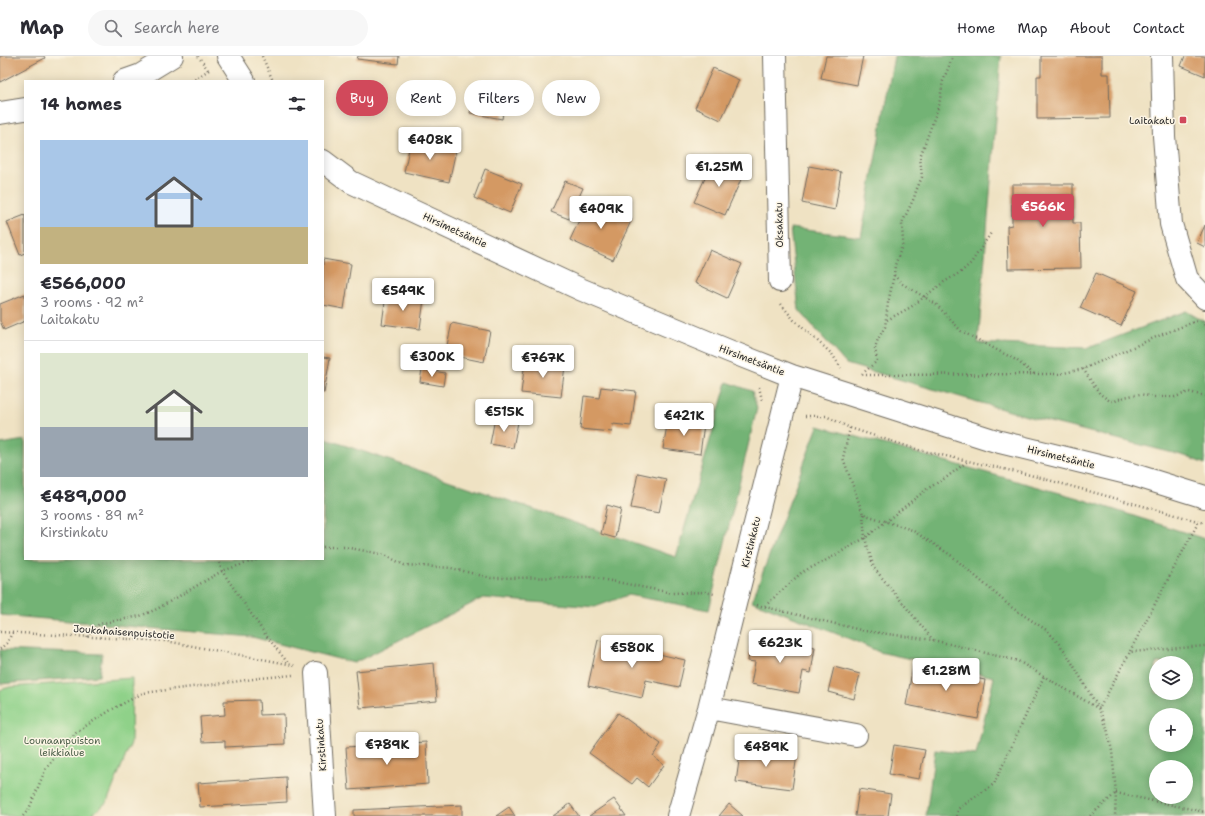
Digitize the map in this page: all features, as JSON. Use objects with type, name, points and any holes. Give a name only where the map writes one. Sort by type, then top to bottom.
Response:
[{"type":"street","points":[[127,80],[141,75],[172,56]]},
{"type":"street","points":[[228,56],[243,80]]},
{"type":"street","name":"Oksakatu","points":[[775,56],[780,281]]},
{"type":"street","points":[[1162,56],[1164,136],[1171,224],[1187,279],[1205,298]]},
{"type":"street","points":[[0,113],[24,109]]},
{"type":"street","name":"Hirsimetsäntie","points":[[324,162],[351,182],[580,289],[715,346],[792,376],[996,441],[1131,474],[1205,497]]},
{"type":"street","name":"Kirstinkatu","points":[[678,816],[709,708],[792,376]]},
{"type":"street","name":"Kirstinkatu","points":[[316,673],[325,816]]},
{"type":"street","points":[[709,708],[856,735]]},
{"type":"path","points":[[262,56],[273,80]]},
{"type":"path","points":[[953,56],[943,82],[939,105],[920,157],[922,177],[902,223],[903,243],[895,264],[885,327],[875,348],[877,361],[860,375],[1059,374],[1083,369],[1163,334],[1201,319],[1205,319]]},
{"type":"path","points":[[886,320],[911,307],[944,282],[961,272],[971,263],[991,233]]},
{"type":"path","points":[[894,275],[901,283],[936,304],[961,331],[1016,360],[1034,374]]},
{"type":"path","points":[[780,281],[780,304],[794,320],[832,354],[842,369]]},
{"type":"path","points":[[1083,369],[1100,394],[1110,401],[1140,394],[1153,397],[1175,397],[1189,392],[1205,396]]},
{"type":"path","points":[[850,428],[843,458],[863,514],[865,538],[874,568],[933,640]]},
{"type":"path","points":[[765,607],[802,572],[865,538],[927,489],[947,477],[968,461]]},
{"type":"path","points":[[863,514],[912,530],[952,556],[1011,607],[1048,631],[1066,651],[1108,728],[1112,751],[1116,794],[1115,816]]},
{"type":"path","points":[[1099,709],[1199,521]]},
{"type":"path","points":[[324,547],[344,547],[366,551],[386,555],[404,565],[451,568],[491,578],[591,577],[672,592],[706,592],[865,631],[933,640],[1018,661],[1099,709]]},
{"type":"path","points":[[218,560],[222,571],[265,634],[288,664]]},
{"type":"path","points":[[87,637],[99,624],[140,616],[157,609],[222,571],[255,560]]},
{"type":"path","name":"Joukahaisenpuistotie","points":[[0,632],[166,641],[288,664],[316,673]]},
{"type":"path","points":[[0,649],[7,643],[12,633]]},
{"type":"path","points":[[1130,652],[1205,646]]},
{"type":"path","points":[[23,816],[29,809],[46,768],[76,732],[143,693],[260,678],[316,673]]},
{"type":"path","points":[[957,816],[958,809],[994,784],[1044,676]]},
{"type":"path","points":[[1116,794],[1205,812]]},
{"type":"path","points":[[1090,816],[1116,794]]},
{"type":"green space","points":[[894,56],[1001,56],[978,343],[1088,348],[1186,311],[1205,322],[1205,464],[1185,456],[1030,417],[846,364],[799,310],[790,228],[861,237]]},
{"type":"green space","points":[[727,382],[752,391],[757,408],[709,610],[628,595],[595,607],[483,598],[354,663],[252,637],[0,615],[0,444],[24,440],[24,560],[324,560],[324,438],[676,557]]},
{"type":"green space","points":[[818,426],[1078,498],[1205,539],[1205,816],[926,816],[935,750],[976,755],[994,677],[879,652],[855,641],[752,601]]},
{"type":"green space","points":[[0,650],[102,654],[99,676],[0,684]]},
{"type":"green space","name":"Lounaanpuiston leikkialue","points":[[132,678],[131,743],[107,802],[90,816],[0,816],[0,690],[10,687]]},
{"type":"building","points":[[0,56],[44,56],[45,58],[0,82]]},
{"type":"building","points":[[358,56],[399,56],[398,64],[357,59]]},
{"type":"building","points":[[826,56],[863,56],[857,85],[821,78]]},
{"type":"building","points":[[1041,56],[1102,56],[1102,74],[1109,74],[1110,118],[1037,119],[1037,76],[1041,76]]},
{"type":"building","points":[[1185,56],[1205,56],[1205,76],[1181,66]]},
{"type":"building","points":[[713,68],[739,80],[721,120],[695,108]]},
{"type":"building","points":[[486,116],[502,116],[502,119]]},
{"type":"building","points":[[411,140],[456,150],[449,182],[404,172]]},
{"type":"building","points":[[713,161],[743,175],[725,215],[694,202]]},
{"type":"building","points":[[809,166],[841,172],[835,210],[802,203]]},
{"type":"building","points":[[485,169],[522,184],[510,213],[474,198]]},
{"type":"building","points":[[565,181],[583,188],[569,219],[551,212]]},
{"type":"building","points":[[1012,184],[1073,184],[1073,223],[1080,223],[1081,268],[1008,269],[1007,226],[1012,225]]},
{"type":"building","points":[[589,199],[632,219],[613,260],[570,240]]},
{"type":"building","points":[[24,215],[24,253],[20,255],[7,222]]},
{"type":"building","points":[[1205,225],[1205,247],[1197,243]]},
{"type":"building","points":[[710,250],[742,264],[727,298],[695,283]]},
{"type":"building","points":[[324,259],[351,264],[344,309],[324,305]]},
{"type":"building","points":[[1096,273],[1137,291],[1121,326],[1080,308]]},
{"type":"building","points":[[24,294],[24,321],[4,330],[0,321],[0,304]]},
{"type":"building","points":[[386,294],[424,299],[420,329],[382,324]]},
{"type":"building","points":[[452,323],[490,331],[484,362],[445,354]]},
{"type":"building","points":[[324,357],[330,358],[324,393]]},
{"type":"building","points":[[525,361],[565,366],[561,397],[521,393]]},
{"type":"building","points":[[422,369],[445,373],[443,386],[420,382]]},
{"type":"building","points":[[601,387],[636,391],[631,426],[613,424],[612,432],[580,429],[584,396],[599,398]]},
{"type":"building","points":[[495,418],[518,422],[513,448],[490,444]]},
{"type":"building","points":[[668,419],[704,424],[700,454],[663,449]]},
{"type":"building","points":[[638,473],[666,479],[659,513],[631,508]]},
{"type":"building","points":[[607,505],[621,509],[615,538],[601,534]]},
{"type":"building","points":[[752,637],[815,647],[811,673],[803,671],[799,693],[751,684],[755,662],[748,661]]},
{"type":"building","points":[[598,640],[685,660],[679,687],[646,680],[642,698],[588,686]]},
{"type":"building","points":[[434,663],[437,701],[360,708],[356,671]]},
{"type":"building","points":[[913,666],[985,680],[978,719],[906,705]]},
{"type":"building","points":[[834,667],[860,674],[854,699],[828,692]]},
{"type":"building","points":[[259,700],[260,715],[284,714],[285,744],[225,747],[225,741],[202,742],[200,717],[225,715],[224,701]]},
{"type":"building","points":[[618,713],[661,744],[653,756],[664,765],[648,787],[637,778],[632,784],[589,753]]},
{"type":"building","points":[[426,742],[428,784],[349,790],[346,747]]},
{"type":"building","points":[[894,745],[925,750],[919,779],[889,774]]},
{"type":"building","points":[[741,747],[797,755],[792,789],[736,782]]},
{"type":"building","points":[[286,777],[287,802],[200,807],[198,783]]},
{"type":"building","points":[[859,789],[891,794],[888,816],[855,816]]},
{"type":"building","points":[[614,799],[626,816],[589,816]]},
{"type":"building","points":[[570,804],[579,816],[553,816]]},
{"type":"building","points":[[729,804],[743,816],[719,816]]},
{"type":"building","points":[[462,805],[462,816],[354,816],[354,810]]},
{"type":"building","points":[[509,807],[515,816],[496,816]]},
{"type":"place","name":"Laitakatu","points":[[1183,120]]}]
